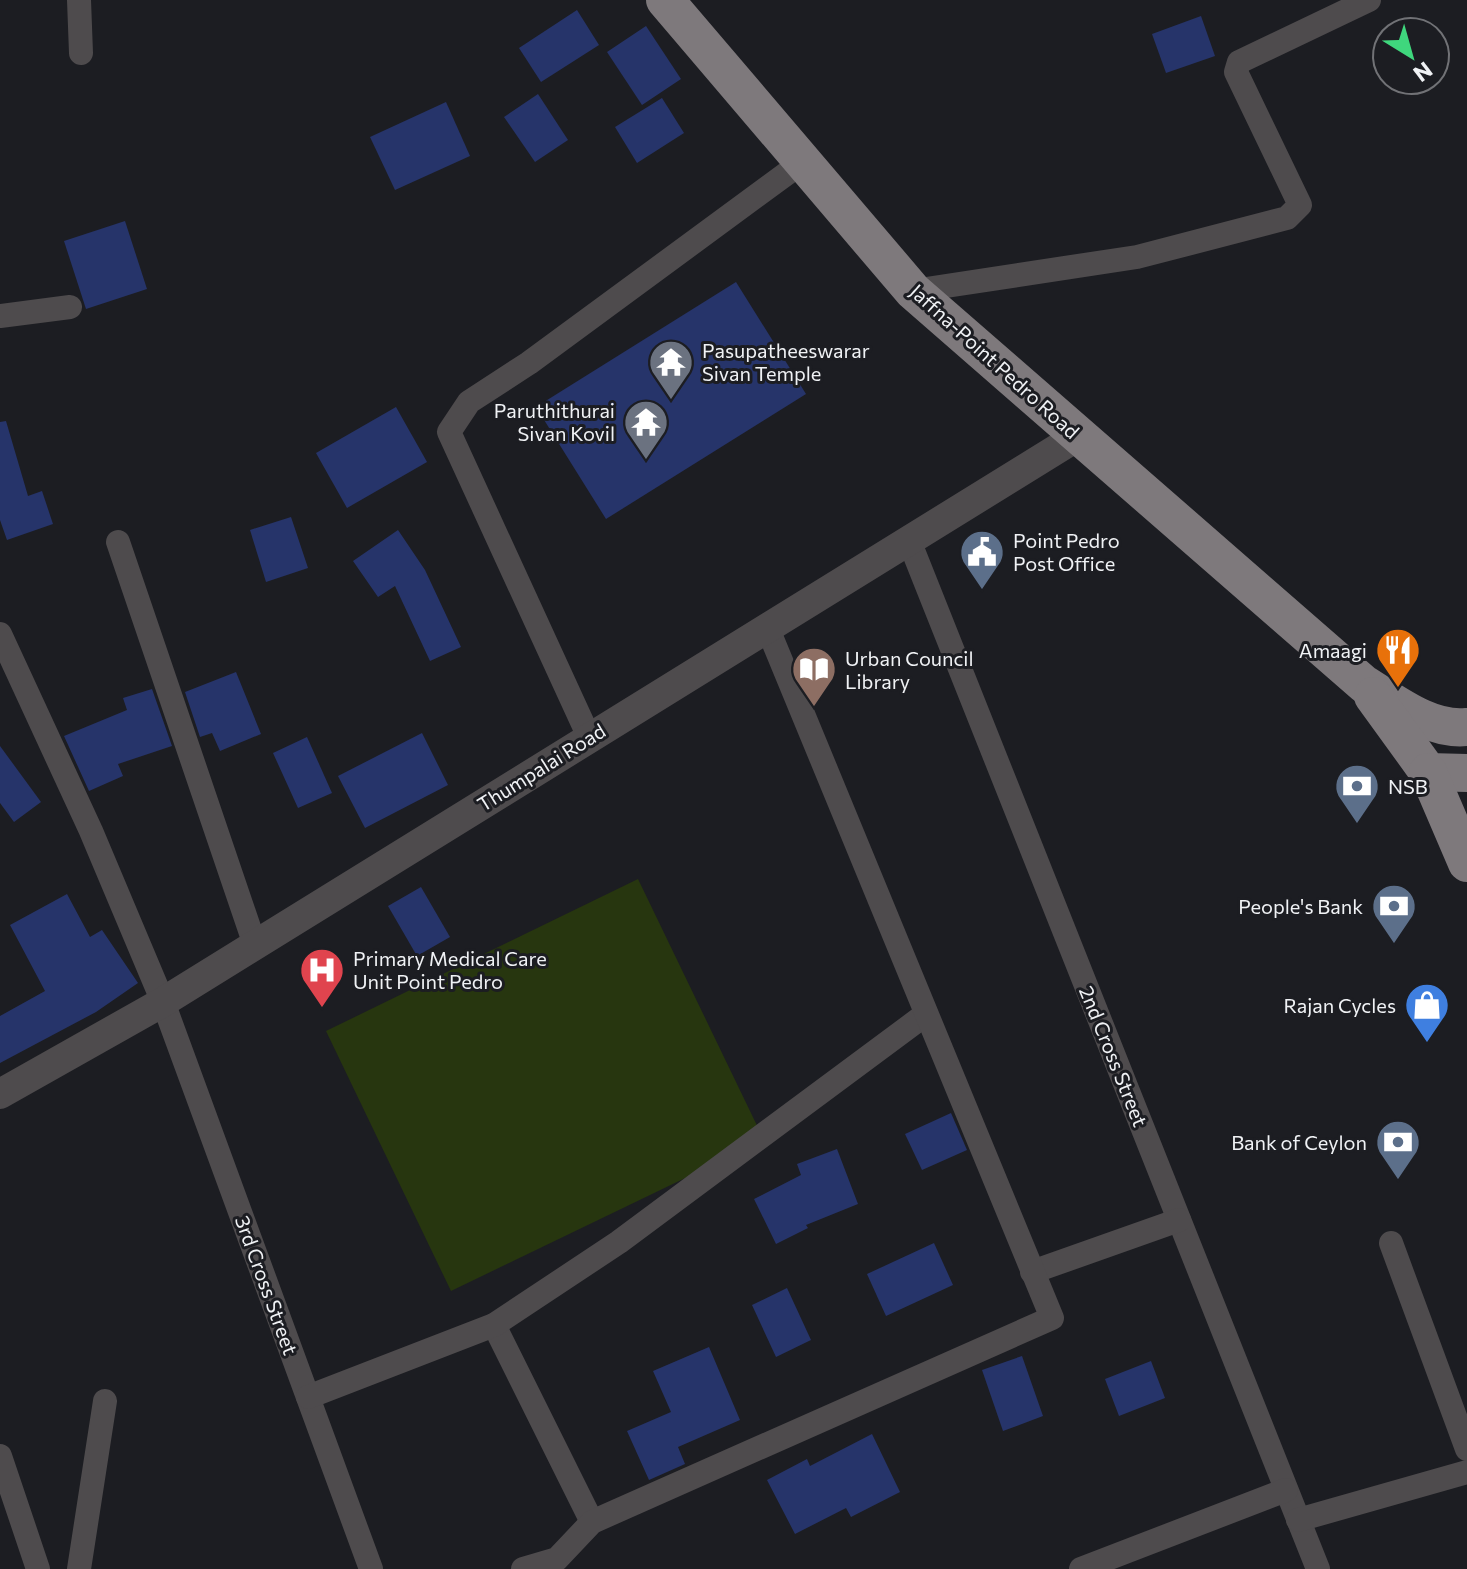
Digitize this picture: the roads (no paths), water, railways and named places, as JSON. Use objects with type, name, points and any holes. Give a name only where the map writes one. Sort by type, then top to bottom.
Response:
[{"type":"main road","name":"Jaffna-Point Pedro Road","points":[[665,0],[913,291],[1364,684],[1407,711],[1448,729],[1467,727]]},
{"type":"main road","name":"Jaffna-Point Pedro Road","points":[[1364,684],[1428,772],[1467,863]]},
{"type":"main road","points":[[1428,772],[1467,773]]},
{"type":"street","points":[[79,0],[81,53]]},
{"type":"street","points":[[913,291],[1137,257],[1287,218],[1300,205],[1236,72],[1239,62],[1369,0]]},
{"type":"street","points":[[589,737],[449,432],[469,402],[529,363],[801,163]]},
{"type":"street","points":[[0,316],[70,307]]},
{"type":"street","name":"Thumpalai Road","points":[[0,1094],[163,1002],[589,737],[910,543],[1078,436]]},
{"type":"street","points":[[118,542],[255,945]]},
{"type":"street","name":"2nd Cross Street","points":[[910,543],[1318,1569]]},
{"type":"street","points":[[523,1569],[557,1559],[592,1522],[1052,1318],[768,629]]},
{"type":"street","name":"3rd Cross Street","points":[[3,645],[163,1002],[371,1569]]},
{"type":"street","points":[[308,1397],[494,1325],[619,1242],[926,1014]]},
{"type":"street","points":[[1032,1272],[1179,1220]]},
{"type":"street","points":[[1391,1243],[1467,1449]]},
{"type":"street","points":[[494,1325],[592,1522]]},
{"type":"street","points":[[79,1569],[105,1401]]},
{"type":"street","points":[[0,1456],[38,1569]]},
{"type":"street","points":[[1298,1520],[1467,1472]]},
{"type":"street","points":[[1081,1569],[1286,1490]]},
{"type":"place","name":"Pasupatheeswarar Sivan Temple","points":[[671,401]]},
{"type":"place","name":"Paruthithurai Sivan Kovil","points":[[646,461]]},
{"type":"place","name":"Point Pedro Post Office","points":[[982,591]]},
{"type":"place","name":"Amaagi","points":[[1398,689]]},
{"type":"place","name":"Urban Council Library","points":[[814,708]]},
{"type":"place","name":"NSB","points":[[1357,825]]},
{"type":"place","name":"People's Bank","points":[[1394,945]]},
{"type":"place","name":"Primary Medical Care Unit Point Pedro","points":[[322,1009]]},
{"type":"place","name":"Rajan Cycles","points":[[1427,1044]]},
{"type":"place","name":"Bank of Ceylon","points":[[1398,1181]]}]
